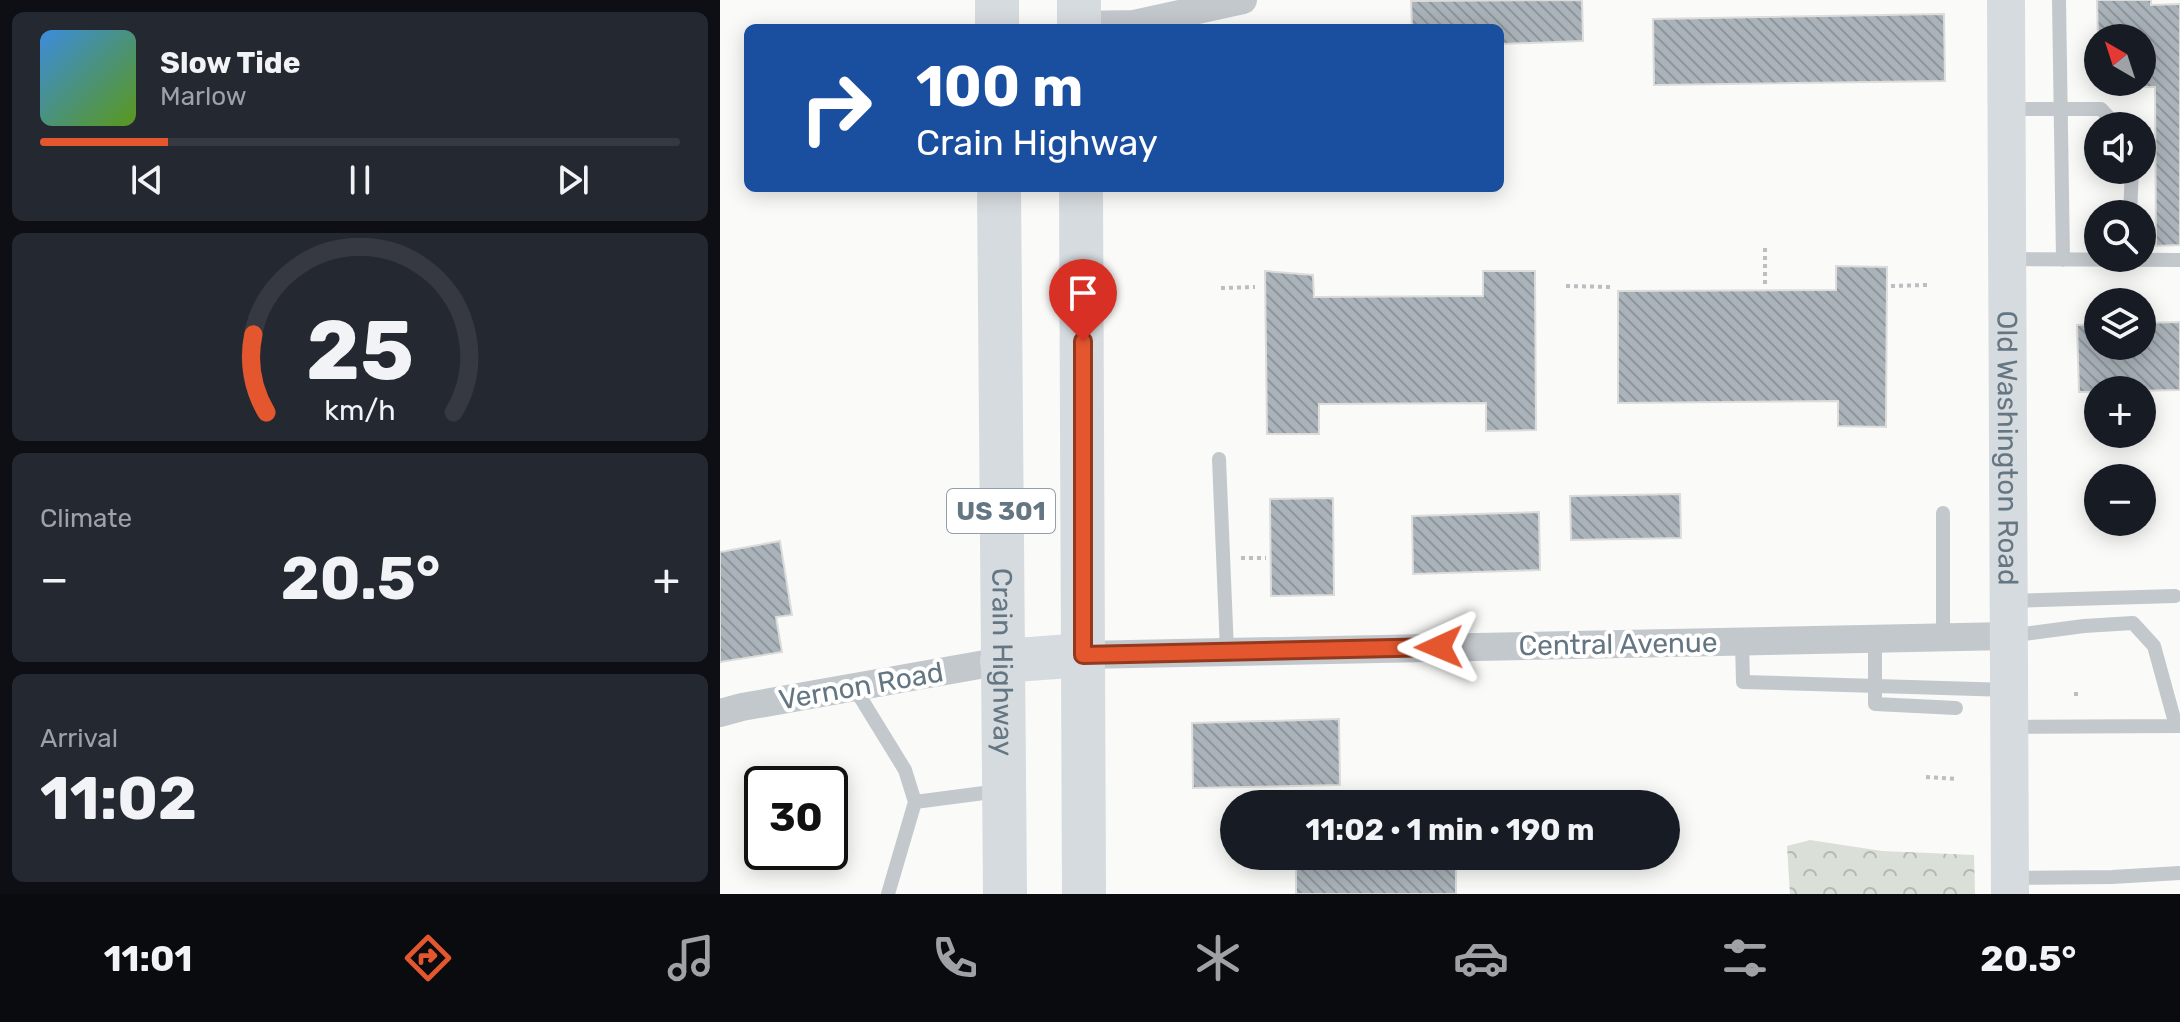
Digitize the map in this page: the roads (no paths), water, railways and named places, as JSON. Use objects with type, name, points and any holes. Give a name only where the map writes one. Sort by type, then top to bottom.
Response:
[{"type":"highway","points":[[997,0],[997,24]]},
{"type":"highway","name":"Crain Highway","points":[[999,192],[1005,894]]},
{"type":"highway","name":"US 301","points":[[1081,192],[1084,894]]},
{"type":"highway","points":[[1002,661],[1083,655]]},
{"type":"main road","name":"Old Washington Road","points":[[2006,0],[2010,886]]},
{"type":"street","points":[[1079,18],[1134,24],[1178,7],[1243,0]]},
{"type":"street","name":"Central Avenue","points":[[1083,655],[1943,637],[2009,618]]},
{"type":"street","name":"Vernon Road","points":[[720,713],[1002,661]]},
{"type":"lane","points":[[2059,0],[2063,260]]},
{"type":"lane","points":[[2006,109],[2101,109],[2104,112]]},
{"type":"lane","points":[[2007,259],[2084,260]]},
{"type":"lane","points":[[2156,260],[2180,260]]},
{"type":"lane","points":[[1219,459],[1227,651]]},
{"type":"lane","points":[[1943,513],[1943,637]]},
{"type":"lane","points":[[2009,618],[2175,596]]},
{"type":"lane","points":[[2009,618],[2084,626],[2133,623],[2154,646],[2178,726],[2009,727]]},
{"type":"lane","points":[[1875,638],[1875,704],[1956,708]]},
{"type":"lane","points":[[1742,641],[1743,682],[2009,690]]},
{"type":"lane","points":[[854,687],[905,770],[915,802],[888,894]]},
{"type":"lane","points":[[915,802],[1003,790]]},
{"type":"lane","points":[[2010,886],[2180,873]]}]
